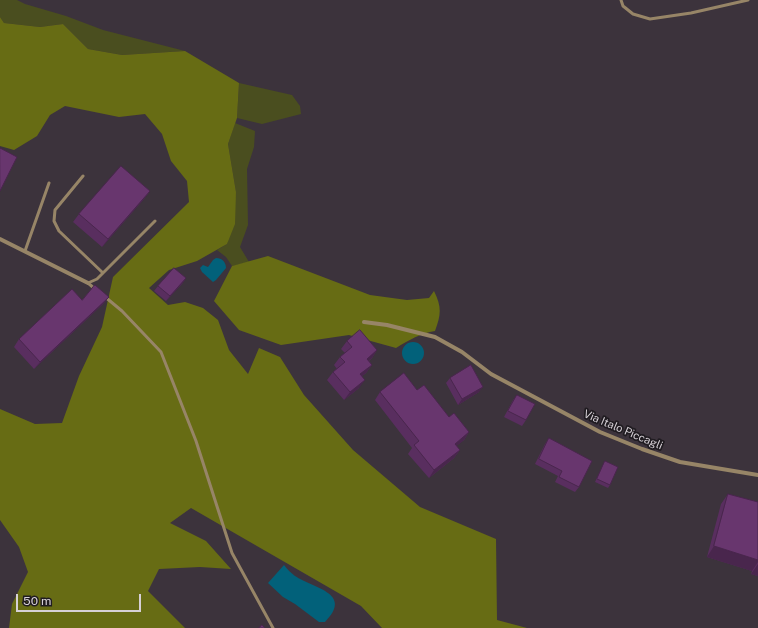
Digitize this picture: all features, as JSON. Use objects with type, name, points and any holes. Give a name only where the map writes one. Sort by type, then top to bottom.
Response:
[{"type":"street","points":[[0,239],[88,283]]},
{"type":"street","name":"Via Italo Piccagli","points":[[364,322],[393,326],[435,337],[462,352],[491,374],[600,432],[642,449],[680,462],[758,475]]},
{"type":"lane","points":[[621,0],[623,6],[632,14],[650,19],[691,13],[748,0]]},
{"type":"lane","points":[[83,176],[55,210],[54,221],[59,231],[104,273]]},
{"type":"lane","points":[[25,251],[49,183]]},
{"type":"lane","points":[[155,221],[104,273],[97,279],[88,283],[122,311],[160,352],[196,441],[232,553],[273,628]]},
{"type":"green space","points":[[0,0],[17,0],[103,30],[185,51],[122,55],[88,49],[63,24],[40,27],[4,23],[0,17]]},
{"type":"green space","points":[[239,83],[292,95],[300,106],[301,114],[262,124],[237,118]]},
{"type":"green space","points":[[235,123],[255,131],[254,147],[247,169],[248,225],[240,247],[249,262],[232,266],[226,257],[217,250],[227,244],[236,192],[228,144]]},
{"type":"shaded area","points":[[0,17],[4,23],[40,27],[63,24],[88,49],[122,55],[185,51],[239,83],[237,118],[228,144],[236,192],[235,224],[227,244],[197,261],[169,270],[149,288],[168,305],[185,302],[203,308],[218,320],[229,350],[248,374],[259,348],[280,357],[304,395],[353,450],[420,507],[496,539],[497,620],[527,628],[382,628],[361,606],[191,508],[170,523],[206,541],[231,569],[200,567],[159,569],[148,591],[185,628],[9,628],[12,604],[28,572],[19,547],[0,520],[0,409],[35,424],[62,423],[79,376],[102,327],[113,277],[189,202],[187,181],[171,161],[162,134],[145,114],[119,117],[65,106],[50,115],[37,136],[14,150],[0,146]]},
{"type":"shaded area","points":[[268,256],[370,295],[407,300],[429,298],[434,291],[440,311],[435,331],[420,335],[396,348],[349,335],[281,345],[239,330],[214,301],[232,266]]},
{"type":"water","points":[[216,258],[223,261],[226,268],[213,282],[202,272],[200,268],[203,265],[208,267]]},
{"type":"water","points":[[413,342],[421,345],[424,353],[421,361],[413,364],[405,361],[402,353],[405,345]]},
{"type":"water","points":[[284,565],[295,576],[320,588],[333,598],[335,604],[333,612],[325,622],[319,622],[283,597],[268,583]]},
{"type":"building","points":[[0,148],[17,157],[0,191]]},
{"type":"building","points":[[121,166],[150,191],[108,239],[79,214]]},
{"type":"building","points":[[174,268],[186,278],[170,296],[158,286]]},
{"type":"building","points":[[95,285],[109,297],[40,362],[19,339],[72,289],[82,300]]},
{"type":"building","points":[[360,330],[377,350],[367,359],[372,365],[360,374],[365,380],[350,392],[333,372],[345,362],[340,357],[352,347],[347,341]]},
{"type":"building","points":[[471,365],[483,387],[462,399],[450,378]]},
{"type":"building","points":[[404,373],[417,390],[424,385],[449,417],[454,413],[469,432],[455,444],[460,450],[434,470],[414,445],[419,441],[380,392]]},
{"type":"building","points":[[517,395],[535,404],[526,420],[508,411]]},
{"type":"building","points":[[549,438],[592,461],[579,487],[559,477],[562,471],[539,459]]},
{"type":"building","points":[[605,461],[618,467],[610,485],[597,479]]},
{"type":"building","points":[[728,494],[758,502],[758,560],[714,546]]}]
